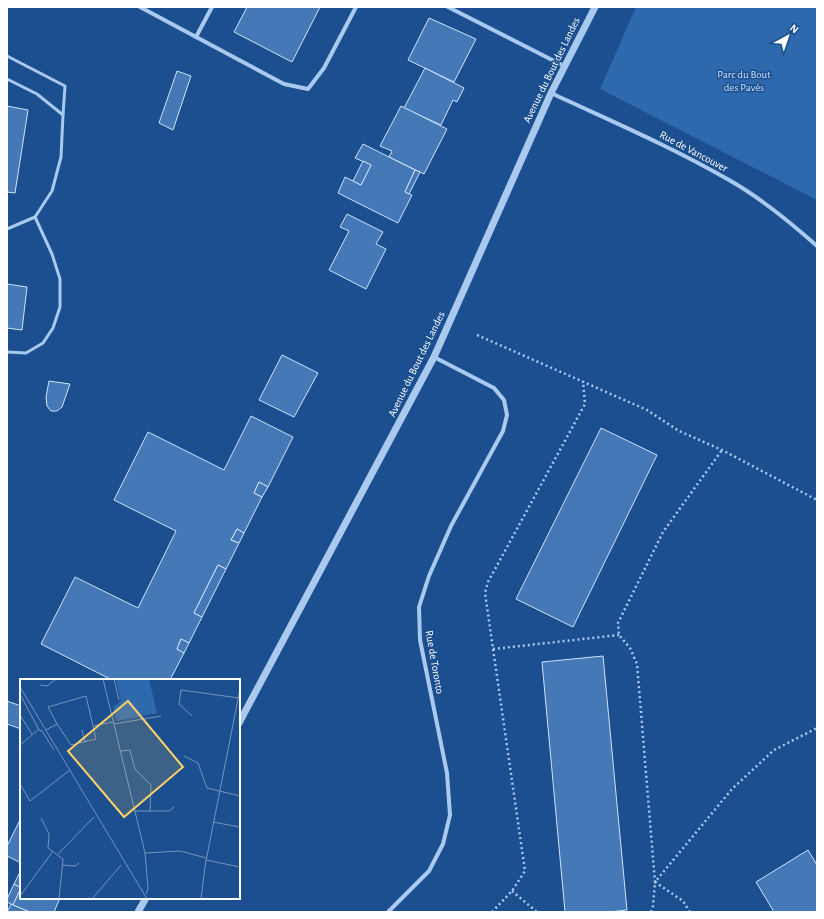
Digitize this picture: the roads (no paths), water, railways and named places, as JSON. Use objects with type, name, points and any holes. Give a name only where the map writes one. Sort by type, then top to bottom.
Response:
[{"type":"street","points":[[140,7],[284,84],[308,89],[324,68],[356,7]]},
{"type":"street","points":[[196,37],[212,7]]},
{"type":"street","points":[[448,7],[564,66]]},
{"type":"street","name":"Avenue du Bout des Landes","points":[[240,721],[434,357],[551,93],[595,7]]},
{"type":"street","name":"Rue de Vancouver","points":[[551,93],[653,140],[730,180],[763,202],[817,246]]},
{"type":"street","name":"Rue de Toronto","points":[[388,912],[429,871],[443,844],[450,815],[447,773],[420,640],[419,607],[429,576],[451,526],[504,431],[507,415],[504,400],[494,388],[434,357]]},
{"type":"street","points":[[138,912],[145,899]]},
{"type":"lane","points":[[7,56],[65,86],[61,158],[52,191],[35,217],[7,229]]},
{"type":"lane","points":[[7,79],[37,94],[63,115]]},
{"type":"lane","points":[[7,352],[26,353],[43,343],[54,328],[60,307],[60,279],[52,254],[35,217]]},
{"type":"park label","name":"Parc du Bout des Pavés","points":[[744,80]]}]
